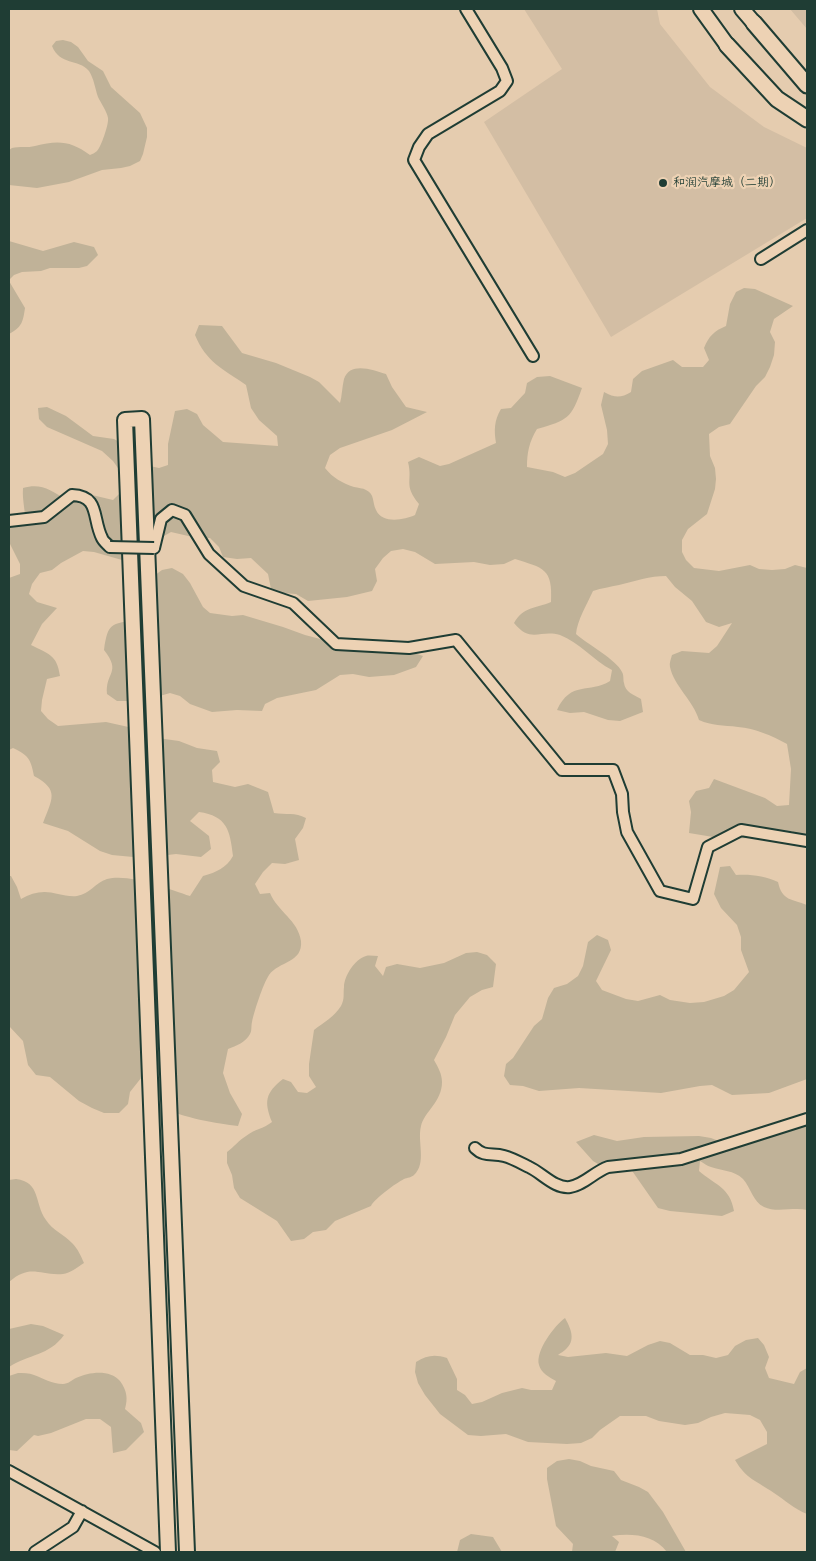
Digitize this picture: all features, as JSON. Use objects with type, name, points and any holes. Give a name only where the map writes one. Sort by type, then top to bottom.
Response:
[{"type":"highway","points":[[754,23],[807,85]]},
{"type":"highway","points":[[727,45],[777,99],[807,119]]},
{"type":"main road","points":[[701,9],[727,45]]},
{"type":"main road","points":[[742,9],[754,23]]},
{"type":"main road","points":[[168,1552],[125,420],[142,419],[187,1552]]},
{"type":"street","points":[[466,9],[502,68],[507,80],[500,91],[428,134],[419,147],[414,160],[533,356]]},
{"type":"street","points":[[760,260],[807,230]]},
{"type":"street","points":[[9,522],[44,517],[72,495],[83,496],[92,502],[102,539],[110,547],[154,548],[161,519],[172,510],[185,515],[209,554],[244,586],[293,603],[336,644],[410,648],[456,640],[562,770],[613,770],[622,794],[627,832],[660,891],[693,899],[708,847],[741,830],[807,841]]},
{"type":"street","points":[[475,1148],[483,1154],[504,1156],[537,1170],[561,1187],[570,1187],[581,1184],[608,1167],[681,1159],[807,1119]]},
{"type":"street","points":[[9,1471],[155,1552]]},
{"type":"street","points":[[35,1552],[72,1527],[82,1512]]},
{"type":"shaded area","name":"和润汽摩城（二期）","points":[[524,9],[657,9],[660,24],[710,87],[764,127],[807,148],[807,218],[611,337],[484,122],[562,69]]},
{"type":"shaded area","points":[[790,9],[807,9],[807,29]]},
{"type":"shaded area","points":[[56,41],[71,42],[78,47],[88,61],[103,71],[111,87],[140,113],[147,128],[143,154],[140,161],[130,166],[102,170],[69,182],[37,188],[9,185],[9,150],[12,148],[64,143],[77,147],[90,155],[99,149],[103,140],[108,118],[98,97],[93,80],[85,67],[60,57],[55,52],[52,46]]},
{"type":"shaded area","points":[[9,241],[43,251],[74,242],[94,247],[98,255],[87,266],[22,272],[14,275],[9,280]]},
{"type":"shaded area","points":[[9,281],[25,308],[21,324],[9,334]]},
{"type":"shaded area","points":[[744,288],[755,289],[793,306],[774,319],[770,332],[775,342],[774,355],[765,377],[756,386],[730,424],[719,427],[709,434],[710,456],[715,468],[715,489],[707,514],[688,529],[682,540],[682,552],[686,560],[694,568],[719,571],[750,565],[759,569],[772,570],[785,569],[795,565],[807,568],[807,845],[792,831],[761,833],[750,838],[725,839],[689,833],[691,812],[689,801],[696,791],[709,788],[714,779],[765,798],[777,806],[789,805],[791,769],[787,744],[751,729],[713,724],[699,720],[672,674],[670,662],[672,655],[682,651],[709,653],[717,646],[732,623],[719,627],[706,622],[692,601],[675,587],[666,576],[648,578],[593,591],[578,624],[576,634],[619,667],[623,673],[626,689],[641,699],[643,712],[620,721],[608,720],[584,712],[570,713],[557,710],[562,701],[574,691],[595,687],[610,681],[612,670],[567,638],[553,634],[526,633],[514,623],[526,611],[551,602],[548,576],[544,571],[525,562],[515,559],[504,564],[490,565],[474,562],[435,564],[415,552],[403,549],[391,551],[375,569],[377,581],[372,591],[347,597],[308,601],[296,594],[283,593],[271,589],[268,574],[251,558],[223,557],[219,547],[210,538],[197,538],[171,532],[122,560],[83,551],[52,570],[40,573],[32,584],[29,594],[37,602],[57,608],[42,624],[31,645],[51,656],[59,669],[60,676],[47,679],[41,711],[58,726],[106,722],[133,728],[143,736],[179,741],[197,748],[217,751],[220,762],[212,770],[213,782],[235,787],[248,784],[268,792],[274,813],[294,814],[306,818],[303,828],[295,839],[299,860],[285,864],[272,863],[255,884],[260,894],[270,893],[278,906],[296,927],[301,941],[301,948],[294,958],[273,970],[269,975],[257,1005],[250,1034],[243,1041],[228,1049],[223,1073],[230,1093],[242,1114],[238,1126],[200,1120],[163,1108],[156,1085],[145,1073],[130,1092],[128,1104],[119,1113],[104,1113],[92,1108],[79,1101],[50,1077],[36,1075],[28,1065],[23,1041],[9,1026],[9,876],[11,876],[17,887],[21,899],[34,893],[43,892],[70,896],[82,895],[107,879],[116,878],[137,880],[190,896],[203,876],[221,869],[233,856],[225,826],[216,817],[199,812],[190,821],[209,836],[211,849],[201,857],[176,854],[144,858],[112,855],[100,851],[68,831],[43,823],[51,801],[51,791],[48,786],[34,776],[32,765],[25,755],[13,748],[9,750],[9,578],[20,574],[20,564],[9,542],[9,529],[11,526],[25,524],[23,488],[35,486],[46,488],[66,500],[71,490],[113,500],[120,493],[122,482],[120,471],[102,451],[47,427],[39,419],[38,408],[47,407],[66,416],[93,436],[114,439],[125,445],[129,455],[136,463],[159,468],[168,465],[168,444],[175,411],[187,409],[197,414],[203,425],[223,442],[278,446],[277,436],[259,420],[251,408],[246,385],[216,364],[204,352],[195,335],[199,325],[222,326],[242,353],[276,363],[310,377],[319,382],[340,403],[344,379],[347,373],[356,368],[381,372],[386,374],[392,387],[406,407],[427,412],[392,430],[340,448],[330,455],[325,468],[331,475],[342,482],[369,492],[379,514],[394,520],[415,515],[419,504],[411,492],[408,462],[419,457],[440,466],[449,464],[496,443],[495,426],[501,409],[511,408],[525,393],[527,383],[537,377],[550,376],[582,388],[575,406],[567,417],[537,429],[529,448],[527,467],[553,472],[565,477],[575,473],[603,454],[608,444],[601,405],[604,392],[618,396],[627,394],[631,392],[633,379],[642,371],[673,360],[682,367],[703,367],[709,360],[704,348],[706,344],[712,334],[726,326],[730,304],[736,292]]},
{"type":"shaded area","points":[[172,568],[183,574],[203,607],[210,613],[232,616],[243,615],[328,641],[399,648],[423,656],[416,667],[394,675],[369,677],[353,674],[340,675],[316,690],[277,698],[265,704],[262,711],[212,712],[190,704],[180,696],[170,693],[146,700],[117,701],[107,694],[112,663],[104,650],[109,629],[116,624],[136,619],[151,578],[162,570]]},
{"type":"shaded area","points":[[730,866],[736,875],[758,876],[778,882],[785,896],[807,905],[807,1079],[769,1093],[732,1095],[712,1085],[661,1093],[579,1088],[539,1091],[523,1086],[510,1085],[504,1076],[506,1064],[513,1058],[534,1026],[542,1019],[548,998],[554,988],[567,984],[578,976],[583,966],[588,942],[597,935],[608,940],[611,950],[596,981],[602,990],[626,999],[638,1001],[660,995],[670,1000],[690,1003],[704,1002],[724,996],[734,990],[749,972],[741,950],[741,937],[737,925],[721,908],[714,894],[720,867]]},
{"type":"shaded area","points":[[477,952],[487,955],[496,964],[493,987],[482,990],[470,997],[455,1015],[434,1060],[441,1076],[441,1089],[421,1126],[421,1158],[418,1170],[413,1176],[400,1181],[386,1191],[371,1206],[335,1221],[326,1230],[313,1232],[304,1239],[291,1241],[277,1221],[240,1198],[234,1188],[232,1175],[227,1163],[227,1152],[241,1139],[272,1122],[267,1103],[268,1098],[273,1089],[283,1079],[291,1082],[298,1092],[307,1093],[316,1087],[309,1076],[314,1030],[341,1006],[344,983],[351,969],[358,961],[367,956],[378,956],[375,966],[383,976],[386,967],[397,964],[420,968],[444,963],[466,953]]},
{"type":"shaded area","points":[[807,1115],[807,1210],[774,1210],[764,1207],[757,1202],[746,1183],[739,1176],[732,1172],[710,1167],[700,1161],[699,1171],[725,1191],[734,1211],[722,1216],[658,1208],[628,1165],[603,1167],[593,1161],[576,1142],[594,1135],[617,1141],[644,1137],[699,1136],[724,1143]]},
{"type":"shaded area","points":[[16,1179],[30,1184],[46,1220],[74,1245],[84,1263],[74,1270],[63,1274],[29,1272],[17,1276],[9,1282],[9,1180]]},
{"type":"shaded area","points":[[565,1318],[572,1337],[570,1344],[558,1355],[568,1357],[606,1353],[627,1356],[660,1341],[670,1343],[690,1355],[716,1358],[728,1355],[735,1346],[746,1340],[758,1338],[764,1345],[769,1357],[765,1368],[769,1378],[794,1384],[800,1372],[807,1368],[807,1514],[752,1479],[735,1460],[767,1444],[767,1432],[760,1420],[750,1415],[725,1413],[698,1423],[685,1425],[659,1421],[646,1416],[620,1416],[592,1438],[581,1443],[528,1442],[506,1434],[468,1435],[440,1414],[418,1383],[415,1372],[416,1362],[427,1357],[439,1356],[447,1358],[457,1379],[457,1390],[465,1395],[472,1404],[522,1388],[552,1390],[556,1381],[546,1374],[539,1365],[540,1353],[556,1326]]},
{"type":"shaded area","points":[[31,1324],[43,1326],[64,1335],[52,1347],[9,1367],[9,1329]]},
{"type":"shaded area","points":[[18,1373],[30,1374],[59,1384],[67,1383],[87,1374],[105,1373],[116,1377],[125,1391],[125,1409],[141,1423],[144,1432],[126,1450],[113,1453],[111,1427],[100,1419],[86,1419],[51,1433],[34,1435],[17,1451],[9,1450],[9,1376]]},
{"type":"shaded area","points":[[569,1459],[614,1471],[621,1480],[648,1492],[663,1512],[686,1552],[667,1552],[656,1542],[642,1536],[627,1535],[612,1536],[619,1542],[615,1552],[572,1552],[573,1544],[556,1526],[547,1479],[547,1468],[557,1461]]},
{"type":"shaded area","points":[[471,1534],[493,1537],[502,1552],[457,1552],[460,1540]]},
{"type":"place","name":"和润汽摩城（二期）","points":[[663,183]]}]
